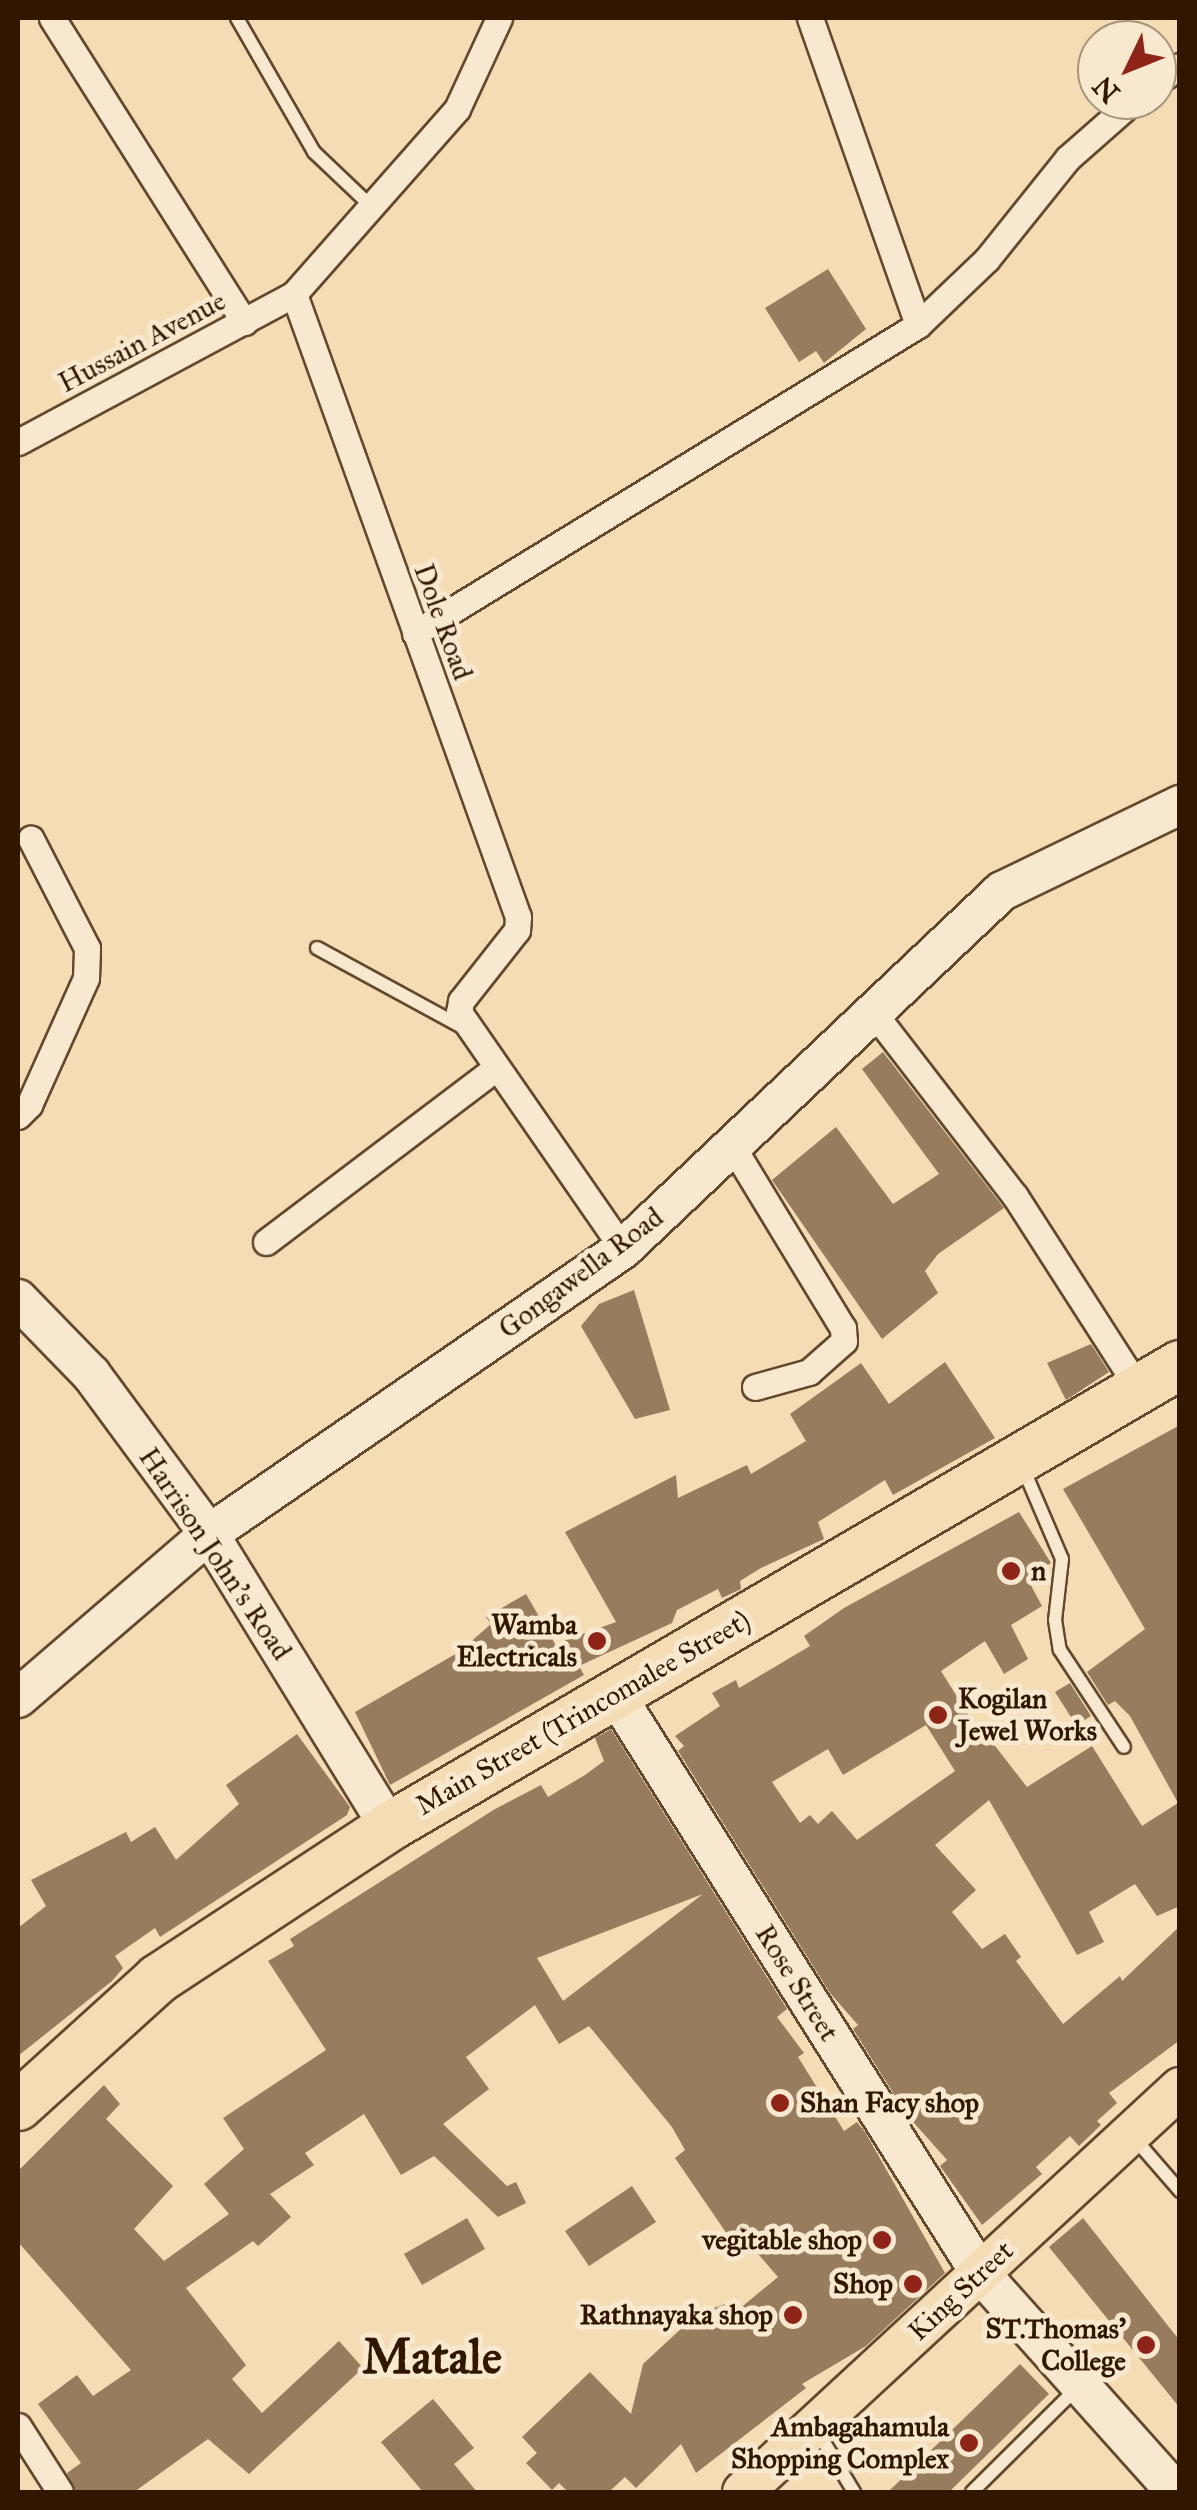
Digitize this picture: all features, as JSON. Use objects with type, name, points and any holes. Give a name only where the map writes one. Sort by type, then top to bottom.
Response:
[{"type":"highway","name":"Main Street (Trincomalee Street)","points":[[18,2106],[158,1979],[389,1826],[614,1692],[1020,1462],[1180,1365]]},
{"type":"main road","name":"King Street","points":[[743,2492],[1180,2088]]},
{"type":"street","points":[[52,18],[244,322]]},
{"type":"street","points":[[294,294],[457,109],[499,18]]},
{"type":"street","points":[[810,18],[918,326]]},
{"type":"street","points":[[416,633],[918,326],[987,259],[1068,158],[1111,120]]},
{"type":"street","name":"Hussain Avenue","points":[[18,442],[294,294]]},
{"type":"street","name":"Dole Road","points":[[294,294],[518,918],[517,930],[461,1001],[466,1029]]},
{"type":"street","name":"Gongawella Road","points":[[18,1698],[208,1534],[623,1249],[734,1149],[870,1008],[1002,891],[1180,805]]},
{"type":"street","points":[[18,1116],[29,1105],[86,978],[87,948],[31,839]]},
{"type":"street","points":[[870,1008],[1014,1196],[1139,1389]]},
{"type":"street","points":[[466,1029],[623,1249]]},
{"type":"street","points":[[266,1242],[495,1070]]},
{"type":"street","points":[[734,1149],[843,1328],[844,1341],[810,1372],[755,1387]]},
{"type":"street","name":"Harrison John's Road","points":[[18,1298],[91,1374],[208,1534],[389,1826]]},
{"type":"street","name":"Rose Street","points":[[614,1692],[980,2273],[1082,2382],[1176,2492]]},
{"type":"street","points":[[18,2426],[60,2492]]},
{"type":"lane","points":[[237,18],[314,152],[371,206]]},
{"type":"lane","points":[[318,948],[466,1029]]},
{"type":"lane","points":[[1020,1462],[1062,1559],[1056,1620],[1060,1650],[1124,1748]]},
{"type":"lane","points":[[1130,2133],[1180,2191]]},
{"type":"lane","points":[[972,2492],[1082,2382]]},
{"type":"lane","points":[[815,2426],[854,2492]]},
{"type":"building","points":[[828,269],[866,329],[824,363],[816,351],[799,362],[765,308]]},
{"type":"building","points":[[883,1052],[1004,1208],[938,1254],[925,1271],[938,1293],[882,1339],[772,1180],[836,1127],[893,1204],[939,1174],[862,1069]]},
{"type":"building","points":[[634,1290],[670,1410],[635,1419],[581,1326],[599,1304]]},
{"type":"building","points":[[1091,1344],[1109,1372],[1066,1400],[1047,1363]]},
{"type":"building","points":[[945,1362],[995,1438],[893,1495],[885,1480],[818,1522],[824,1539],[761,1568],[740,1581],[741,1589],[722,1598],[718,1589],[677,1610],[672,1623],[579,1666],[584,1675],[390,1785],[355,1712],[459,1652],[491,1624],[486,1617],[526,1594],[555,1644],[616,1622],[565,1532],[676,1475],[678,1498],[747,1465],[751,1474],[806,1441],[790,1414],[861,1363],[889,1404]]},
{"type":"building","points":[[1180,1425],[1180,1906],[1157,1916],[1135,1884],[1089,1912],[1104,1942],[1077,1955],[989,1800],[935,1845],[976,1890],[952,1912],[982,1949],[1005,1934],[1021,1957],[1016,1961],[1063,2024],[1120,1976],[1122,1981],[1180,1926],[1180,2040],[1109,2093],[1117,2103],[1097,2121],[1101,2125],[1079,2146],[1070,2136],[1036,2167],[1042,2174],[982,2225],[940,2166],[947,2160],[907,2115],[853,2029],[858,2025],[830,1993],[678,1751],[684,1746],[675,1736],[720,1706],[712,1693],[736,1680],[739,1688],[810,1646],[804,1636],[844,1608],[1019,1512],[1051,1563],[1027,1578],[1042,1606],[1011,1625],[1028,1659],[1004,1674],[985,1641],[941,1671],[988,1746],[992,1742],[1027,1787],[1092,1746],[1142,1826],[1178,1803],[1130,1716],[1115,1701],[1108,1705],[1087,1672],[1145,1629],[1063,1489]],"holes":[[[926,1725],[955,1771],[857,1840],[832,1811],[818,1824],[810,1815],[800,1823],[772,1782],[828,1749],[843,1775]]]},
{"type":"building","points":[[1070,1683],[1091,1716],[1076,1725],[1055,1692]]},
{"type":"building","points":[[611,1729],[787,2009],[777,2017],[804,2053],[798,2057],[844,2131],[857,2122],[865,2132],[945,2273],[866,2346],[802,2384],[806,2388],[696,2473],[681,2444],[636,2488],[625,2477],[609,2492],[568,2492],[559,2483],[552,2490],[526,2463],[537,2453],[522,2437],[590,2372],[631,2414],[643,2364],[697,2314],[731,2302],[738,2310],[778,2277],[752,2247],[740,2253],[675,2158],[685,2150],[672,2127],[589,2026],[559,2044],[535,2005],[466,2057],[489,2089],[443,2124],[507,2186],[516,2182],[526,2203],[498,2217],[434,2156],[401,2175],[364,2114],[305,2153],[314,2165],[270,2194],[291,2217],[258,2246],[253,2241],[186,2288],[246,2365],[232,2379],[262,2413],[339,2341],[363,2368],[249,2474],[208,2439],[134,2492],[76,2492],[67,2473],[81,2463],[38,2404],[77,2375],[93,2396],[131,2370],[18,2242],[18,2171],[104,2085],[120,2104],[106,2119],[173,2186],[134,2229],[164,2261],[229,2214],[204,2184],[244,2149],[223,2118],[326,2050],[268,1961],[294,1946],[290,1939],[495,1809],[541,1785],[548,1797],[585,1775],[604,1761],[595,1738]],"holes":[[[703,1894],[563,2001],[537,1958]]]},
{"type":"building","points":[[297,1734],[350,1807],[347,1815],[160,1937],[155,1928],[115,1956],[123,1968],[112,1981],[18,2056],[18,1928],[46,1906],[31,1880],[126,1832],[131,1842],[155,1827],[176,1860],[239,1804],[226,1785]]},
{"type":"building","points":[[632,2186],[656,2222],[589,2266],[565,2231]]},
{"type":"building","points":[[467,2218],[485,2249],[422,2285],[404,2254]]},
{"type":"building","points":[[1083,2218],[1180,2341],[1180,2408],[1049,2247]]},
{"type":"building","name":"Ambagahamula Shopping Complex","points":[[1020,2364],[1049,2394],[949,2492],[888,2492]]},
{"type":"building","points":[[433,2399],[474,2448],[454,2464],[477,2492],[423,2492],[381,2442]]},
{"type":"place","name":"n","points":[[1011,1571]]},
{"type":"place","name":"Wamba Electricals","points":[[597,1641]]},
{"type":"place","name":"Kogilan Jewel Works","points":[[938,1715]]},
{"type":"place","name":"Shan Facy shop","points":[[780,2103]]},
{"type":"place","name":"vegitable shop","points":[[882,2240]]},
{"type":"place","name":"Shop","points":[[913,2284]]},
{"type":"place","name":"Rathnayaka shop","points":[[793,2315]]},
{"type":"place","name":"ST.Thomas' College","points":[[1146,2345]]},
{"type":"place","name":"Ambagahamula Shopping Complex","points":[[969,2443]]},
{"type":"district","name":"Matale","points":[[432,2357]]}]
